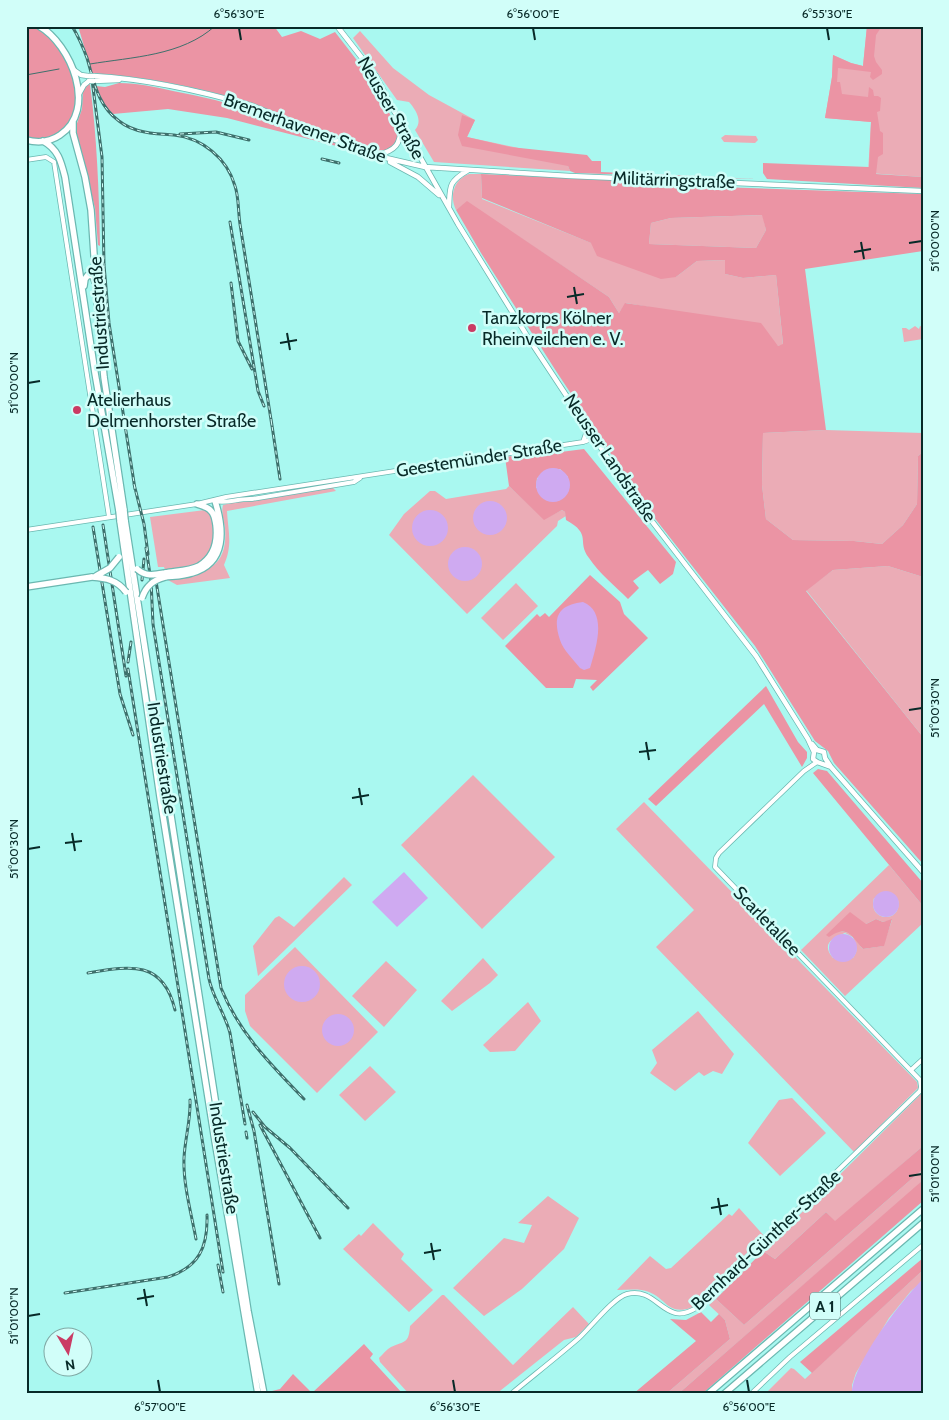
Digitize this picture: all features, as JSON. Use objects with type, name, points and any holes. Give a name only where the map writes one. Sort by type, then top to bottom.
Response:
[{"type":"highway","points":[[39,26],[52,36],[60,46],[72,70],[78,96]]},
{"type":"highway","name":"Industriestraße","points":[[78,96],[73,133],[81,159],[91,210],[104,378],[121,510]]},
{"type":"highway","points":[[26,140],[43,141],[62,134],[74,120]]},
{"type":"highway","name":"Industriestraße","points":[[43,141],[56,150],[63,169],[123,521],[162,807],[243,1313],[258,1394]]},
{"type":"highway","points":[[83,293],[85,279],[90,275],[94,279],[96,294]]},
{"type":"highway","points":[[146,650],[142,598],[144,590],[148,585],[165,575],[191,569],[208,559],[214,551],[216,542],[215,501]]},
{"type":"highway","points":[[125,537],[137,569],[142,573],[146,575],[192,574],[211,562],[218,552],[222,533],[215,501]]},
{"type":"highway","points":[[198,504],[210,509],[214,515]]},
{"type":"highway","points":[[92,577],[110,568],[118,557],[125,537]]},
{"type":"highway","name":"Industriestraße","points":[[125,537],[146,650],[248,1311],[264,1394]]},
{"type":"highway","points":[[26,586],[92,577],[110,579],[126,592],[136,625]]},
{"type":"highway","name":"A 1","points":[[706,1394],[923,1209]]},
{"type":"highway","name":"A 1","points":[[724,1394],[923,1223]]},
{"type":"main road","name":"Neusser Straße","points":[[337,26],[376,76],[425,167]]},
{"type":"main road","name":"Bremerhavener Straße","points":[[72,70],[91,79],[104,82],[126,79],[204,93],[253,106],[376,156],[425,167]]},
{"type":"main road","points":[[78,96],[84,85],[91,79]]},
{"type":"main road","points":[[376,156],[395,148],[401,136],[400,122]]},
{"type":"main road","points":[[382,158],[418,177],[443,198]]},
{"type":"main road","name":"Militärringstraße","points":[[425,167],[468,171],[923,191]]},
{"type":"main road","name":"Neusser Landstraße","points":[[425,167],[490,278],[652,522],[756,656],[816,751],[824,752],[831,768],[923,872]]},
{"type":"main road","points":[[449,207],[449,190],[452,183],[468,171]]},
{"type":"main road","points":[[816,751],[817,761],[825,758]]},
{"type":"main road","name":"Neusser Landstraße","points":[[817,761],[831,768]]},
{"type":"street","name":"Industriestraße","points":[[26,160],[46,158],[54,162],[109,517]]},
{"type":"street","points":[[588,428],[583,442],[600,445]]},
{"type":"street","name":"Geestemünder Straße","points":[[26,530],[583,442],[595,438]]},
{"type":"street","name":"Scarletallee","points":[[817,761],[804,771],[719,853],[716,858],[715,867],[911,1070]]},
{"type":"street","points":[[911,1070],[923,1060]]},
{"type":"street","name":"Bernhard-Günther-Straße","points":[[511,1394],[581,1336],[624,1295],[632,1293],[642,1294],[652,1298],[674,1314],[690,1312],[696,1308],[917,1094],[922,1087],[921,1083],[911,1070]]},
{"type":"street","points":[[751,1394],[790,1357],[923,1245]]},
{"type":"shaded area","points":[[26,26],[37,28],[47,34],[56,44],[70,67],[77,92],[77,103],[70,121],[56,134],[46,139],[26,138]]},
{"type":"shaded area","points":[[78,26],[274,26],[282,37],[301,31],[320,39],[335,32],[373,81],[399,132],[397,141],[389,150],[372,150],[273,111],[203,90],[166,82],[92,73]]},
{"type":"shaded area","points":[[867,26],[923,26],[923,177],[868,173],[871,122],[825,118],[832,77],[833,55],[863,66]]},
{"type":"shaded area","points":[[867,26],[882,26],[876,35],[874,56],[882,70],[882,74],[873,80],[870,77],[871,72],[838,68],[837,82],[840,82],[842,94],[868,97],[869,87],[873,90],[874,96],[881,98],[880,111],[877,112],[880,131],[883,133],[883,154],[878,157],[876,174],[923,177],[923,188],[767,179],[763,173],[763,163],[869,167],[871,122],[825,118],[832,77],[833,55],[863,66]]},
{"type":"shaded area","points":[[360,31],[393,68],[429,95],[475,120],[467,137],[565,158],[570,171],[434,162],[415,130],[418,116],[414,108],[409,102],[397,100],[353,38]]},
{"type":"shaded area","points":[[119,83],[153,87],[219,101],[308,131],[352,150],[227,118],[168,109],[113,114],[105,106],[96,86],[105,87]]},
{"type":"shaded area","points":[[90,84],[97,165],[100,246],[98,245],[95,208],[75,129],[82,109],[83,92],[86,86]]},
{"type":"shaded area","points":[[462,115],[475,120],[467,137],[510,147],[587,155],[592,161],[601,161],[601,172],[694,176],[697,174],[698,176],[756,179],[575,173],[570,171],[568,166],[462,146],[458,135]]},
{"type":"shaded area","points":[[725,135],[756,136],[758,140],[755,143],[724,142],[721,138]]},
{"type":"shaded area","points":[[481,174],[482,199],[676,277],[697,261],[726,260],[725,274],[743,278],[776,275],[783,345],[778,346],[649,307],[626,303],[619,313],[609,297],[467,202],[456,210],[453,199],[454,189],[464,176]]},
{"type":"shaded area","points":[[481,174],[677,183],[688,186],[923,194],[923,251],[805,269],[826,430],[763,433],[762,485],[766,519],[793,540],[854,541],[882,544],[903,525],[917,504],[918,456],[923,452],[923,577],[888,566],[833,570],[806,591],[923,737],[923,864],[834,763],[828,751],[815,741],[755,646],[646,507],[556,371],[456,210],[467,201],[609,297],[619,313],[625,303],[761,323],[778,346],[783,344],[776,275],[743,278],[725,274],[725,260],[697,261],[676,277],[661,279],[597,256],[591,243],[482,198]],"holes":[[[762,215],[766,230],[756,248],[649,244],[651,223],[671,218]]]},
{"type":"shaded area","points":[[763,215],[766,230],[756,248],[649,244],[651,223],[671,218]]},
{"type":"shaded area","points":[[915,326],[919,329],[920,326],[923,327],[923,339],[904,342],[902,328],[909,330]]},
{"type":"shaded area","points":[[826,430],[923,433],[923,452],[918,456],[917,504],[903,525],[882,544],[854,541],[793,540],[766,519],[762,485],[763,433]]},
{"type":"shaded area","points":[[584,449],[676,562],[673,574],[660,584],[648,570],[633,581],[639,588],[628,599],[593,564],[585,552],[582,534],[574,525],[566,520],[565,512],[562,510],[544,520],[509,486],[505,457],[533,453],[545,454]],"holes":[[[560,469],[568,477],[536,488],[537,478]]]},
{"type":"shaded area","points":[[553,468],[565,473],[570,485],[565,497],[553,502],[541,497],[536,485],[541,473]]},
{"type":"shaded area","points":[[509,486],[544,519],[562,510],[566,516],[558,521],[557,526],[467,614],[389,535],[404,514],[430,491],[435,491],[446,499],[506,489]]},
{"type":"shaded area","points":[[332,487],[336,491],[227,511],[229,544],[224,565],[230,578],[177,585],[166,579],[201,572],[217,562],[222,554],[225,542],[223,505],[243,500]]},
{"type":"shaded area","points":[[490,501],[502,506],[507,518],[502,530],[490,535],[478,530],[473,518],[478,506]]},
{"type":"shaded area","points":[[205,510],[211,515],[213,529],[213,543],[208,556],[193,566],[165,570],[164,567],[158,567],[150,517]]},
{"type":"shaded area","points":[[430,510],[437,511],[443,515],[447,521],[447,535],[443,541],[437,545],[430,546],[423,545],[417,541],[413,535],[412,528],[413,521],[417,515],[423,511]]},
{"type":"shaded area","points":[[465,547],[477,552],[482,564],[477,576],[465,581],[453,576],[448,564],[453,552]]},
{"type":"shaded area","points":[[888,566],[923,577],[923,737],[806,590],[833,570]]},
{"type":"shaded area","points":[[590,575],[620,602],[624,614],[648,638],[593,691],[590,687],[597,680],[576,679],[573,688],[546,688],[505,646],[537,614],[540,617],[545,613],[549,617]]},
{"type":"shaded area","points":[[516,583],[538,606],[503,640],[481,618]]},
{"type":"shaded area","points":[[583,602],[591,607],[598,622],[595,651],[590,668],[584,670],[580,668],[564,647],[560,640],[557,624],[557,618],[563,609]]},
{"type":"shaded area","points":[[766,686],[798,742],[807,752],[807,758],[802,767],[764,704],[656,806],[648,799]]},
{"type":"shaded area","points":[[818,769],[827,771],[923,883],[923,906],[813,773]]},
{"type":"shaded area","points":[[473,775],[555,857],[482,929],[401,845]]},
{"type":"shaded area","points":[[644,802],[917,1082],[918,1088],[854,1152],[656,947],[694,910],[616,829]]},
{"type":"shaded area","points":[[889,865],[923,906],[923,923],[845,996],[801,950]],"holes":[[[874,898],[898,900],[898,908],[891,916],[880,916],[873,906]],[[876,919],[883,922],[892,920],[883,946],[863,949],[851,934],[838,931],[866,924]],[[845,933],[853,937],[856,945],[853,958],[833,958],[830,953],[828,945],[832,939]]]},
{"type":"shaded area","points":[[404,872],[428,898],[397,927],[372,902]]},
{"type":"shaded area","points":[[344,877],[352,885],[258,976],[253,946],[275,918],[279,916],[294,927]]},
{"type":"shaded area","points":[[886,891],[895,895],[899,904],[895,913],[886,917],[877,913],[873,904],[877,895]]},
{"type":"shaded area","points":[[850,912],[866,924],[876,919],[883,922],[892,919],[884,946],[863,949],[849,933],[835,933],[829,937],[826,935]]},
{"type":"shaded area","points":[[843,934],[853,938],[857,948],[853,958],[843,962],[833,958],[829,948],[833,938]]},
{"type":"shaded area","points":[[295,947],[378,1032],[317,1093],[250,1026],[245,1011],[245,995]]},
{"type":"shaded area","points":[[483,958],[498,975],[452,1011],[441,1001]]},
{"type":"shaded area","points":[[386,961],[417,990],[384,1027],[352,996]]},
{"type":"shaded area","points":[[302,966],[309,967],[315,971],[319,977],[319,991],[315,997],[309,1001],[302,1002],[295,1001],[289,997],[285,991],[284,984],[285,977],[289,971],[295,967]]},
{"type":"shaded area","points":[[528,1002],[541,1021],[515,1051],[490,1052],[483,1045]]},
{"type":"shaded area","points":[[698,1011],[734,1054],[722,1074],[713,1071],[704,1076],[699,1072],[675,1091],[650,1073],[657,1063],[652,1050]]},
{"type":"shaded area","points":[[338,1014],[350,1018],[354,1030],[350,1042],[338,1046],[326,1042],[322,1030],[326,1018]]},
{"type":"shaded area","points":[[370,1066],[396,1092],[365,1121],[339,1095]]},
{"type":"shaded area","points":[[923,1091],[923,1146],[835,1222],[826,1212],[775,1259],[763,1251],[919,1096]]},
{"type":"shaded area","points":[[792,1098],[826,1133],[780,1176],[748,1143],[779,1100]]},
{"type":"shaded area","points":[[923,1146],[923,1169],[744,1325],[716,1299],[763,1251],[775,1259],[826,1212],[835,1221]]},
{"type":"shaded area","points":[[923,1169],[923,1180],[916,1187],[678,1394],[666,1394],[730,1339],[725,1320],[709,1305],[716,1299],[744,1325]]},
{"type":"shaded area","points":[[923,1180],[923,1201],[702,1394],[678,1394]]},
{"type":"shaded area","points":[[548,1196],[579,1218],[564,1249],[522,1289],[484,1316],[453,1288],[504,1238],[524,1243],[532,1225],[518,1223]]},
{"type":"shaded area","points":[[739,1208],[766,1238],[754,1246],[691,1308],[683,1310],[672,1308],[655,1295],[645,1291],[617,1290],[650,1256],[666,1269],[671,1268],[729,1214],[732,1216]]},
{"type":"shaded area","points":[[373,1223],[404,1254],[401,1259],[433,1290],[409,1312],[343,1249],[359,1234],[361,1236]]},
{"type":"shaded area","points":[[923,1258],[923,1270],[812,1373],[800,1362]]},
{"type":"shaded area","points":[[923,1270],[923,1281],[911,1291],[889,1318],[856,1373],[852,1385],[852,1394],[765,1394],[791,1368],[805,1379]]},
{"type":"shaded area","points":[[923,1281],[923,1394],[852,1394],[854,1382],[868,1351],[890,1318]]},
{"type":"shaded area","points":[[442,1295],[513,1365],[573,1307],[589,1324],[576,1337],[564,1340],[496,1394],[409,1394],[380,1362],[379,1358],[390,1348],[407,1339],[410,1326]]},
{"type":"shaded area","points":[[701,1312],[711,1322],[719,1314],[725,1320],[730,1339],[666,1394],[633,1394],[696,1341],[670,1319],[686,1320]]},
{"type":"shaded area","points":[[364,1344],[373,1354],[370,1358],[403,1394],[269,1394],[268,1392],[280,1389],[293,1374],[312,1393]]},
{"type":"tram line","points":[[90,64],[156,54],[187,44],[215,26]]},
{"type":"tram line","points":[[26,75],[59,69]]},
{"type":"railway","points":[[72,26],[85,54],[97,92],[112,115],[131,128],[194,140],[220,158],[231,176],[237,195],[272,426]]},
{"type":"railway","points":[[91,72],[102,157],[104,265],[109,323],[135,489]]},
{"type":"railway","points":[[180,134],[216,132],[249,140]]},
{"type":"railway","points":[[322,159],[339,163]]},
{"type":"railway","points":[[230,222],[258,391],[264,406]]},
{"type":"railway","points":[[231,283],[238,341],[252,369]]},
{"type":"railway","points":[[271,419],[280,479]]},
{"type":"railway","points":[[134,484],[144,524],[148,554]]},
{"type":"railway","points":[[103,525],[126,676]]},
{"type":"railway","points":[[93,527],[120,694],[133,735]]},
{"type":"railway","points":[[146,548],[151,581],[153,624],[209,979],[230,1033],[245,1124]]},
{"type":"railway","points":[[142,580],[144,559]]},
{"type":"railway","points":[[156,581],[221,988],[246,1034],[268,1061],[304,1099]]},
{"type":"railway","points":[[128,662],[131,642]]},
{"type":"railway","points":[[128,669],[223,1272]]},
{"type":"railway","points":[[88,973],[130,968],[153,974],[162,982],[169,993],[175,1010]]},
{"type":"railway","points":[[190,1100],[184,1168],[196,1239]]},
{"type":"railway","points":[[247,1105],[254,1131],[279,1284]]},
{"type":"railway","points":[[253,1112],[265,1127],[290,1148],[348,1208]]},
{"type":"railway","points":[[260,1125],[320,1238]]},
{"type":"railway","points":[[246,1132],[247,1138]]},
{"type":"railway","points":[[65,1293],[168,1277],[179,1273],[187,1268],[200,1254],[206,1237],[207,1215]]},
{"type":"railway","points":[[218,1265],[223,1292]]},
{"type":"place","name":"Tanzkorps Kölner Rheinveilchen e. V.","points":[[472,328]]},
{"type":"place","name":"Atelierhaus Delmenhorster Straße","points":[[77,410]]}]
